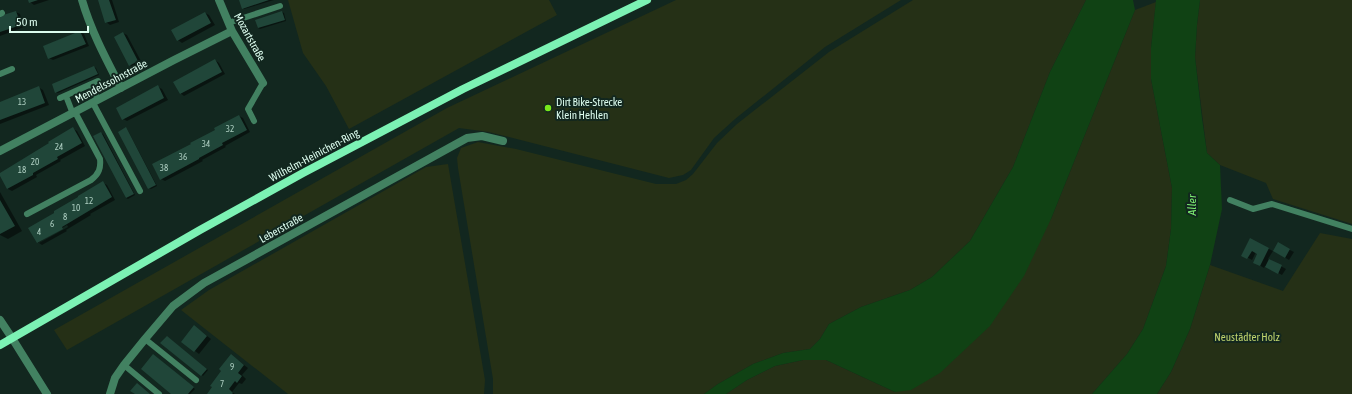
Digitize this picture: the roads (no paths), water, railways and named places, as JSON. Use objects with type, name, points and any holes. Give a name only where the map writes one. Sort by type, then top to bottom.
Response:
[{"type":"main road","name":"Wilhelm-Heinichen-Ring","points":[[0,345],[303,173],[463,89],[647,0]]},
{"type":"street","points":[[82,0],[102,51],[121,88]]},
{"type":"street","name":"Mozartstraße","points":[[219,0],[232,31],[263,84]]},
{"type":"street","name":"Mendelssohnstraße","points":[[0,151],[232,31]]},
{"type":"street","name":"Leberstraße","points":[[110,394],[115,378],[145,339],[173,306],[204,283],[446,148],[467,138],[482,136],[503,141]]},
{"type":"street","points":[[0,320],[47,394]]},
{"type":"lane","points":[[228,23],[280,6]]},
{"type":"lane","points":[[0,74],[12,69]]},
{"type":"lane","points":[[27,214],[91,180],[99,173],[100,159],[74,113],[63,97],[98,80]]},
{"type":"lane","points":[[91,84],[96,102],[140,191]]},
{"type":"lane","points":[[254,121],[248,109],[263,84]]},
{"type":"lane","points":[[1230,200],[1253,209],[1272,204],[1352,229]]},
{"type":"lane","points":[[145,339],[196,380]]},
{"type":"lane","points":[[124,365],[159,394]]},
{"type":"water","points":[[1086,0],[1133,0],[1135,10],[1051,219],[1024,276],[990,326],[940,373],[911,390],[895,392],[826,360],[803,360],[775,366],[747,380],[726,394],[704,394],[718,384],[753,364],[783,353],[810,349],[820,339],[829,324],[861,307],[910,290],[932,277],[970,241],[1013,167],[1050,72]]},
{"type":"water","name":"Aller","points":[[1156,0],[1200,0],[1195,57],[1207,153],[1220,165],[1222,209],[1210,265],[1190,329],[1171,372],[1157,394],[1092,394],[1127,354],[1143,329],[1166,266],[1171,229],[1172,188],[1151,79],[1151,48]]},
{"type":"place","name":"Dirt Bike-Strecke Klein Hehlen","points":[[548,108]]},
{"type":"park label","name":"Neustädter Holz","points":[[1247,337]]}]
